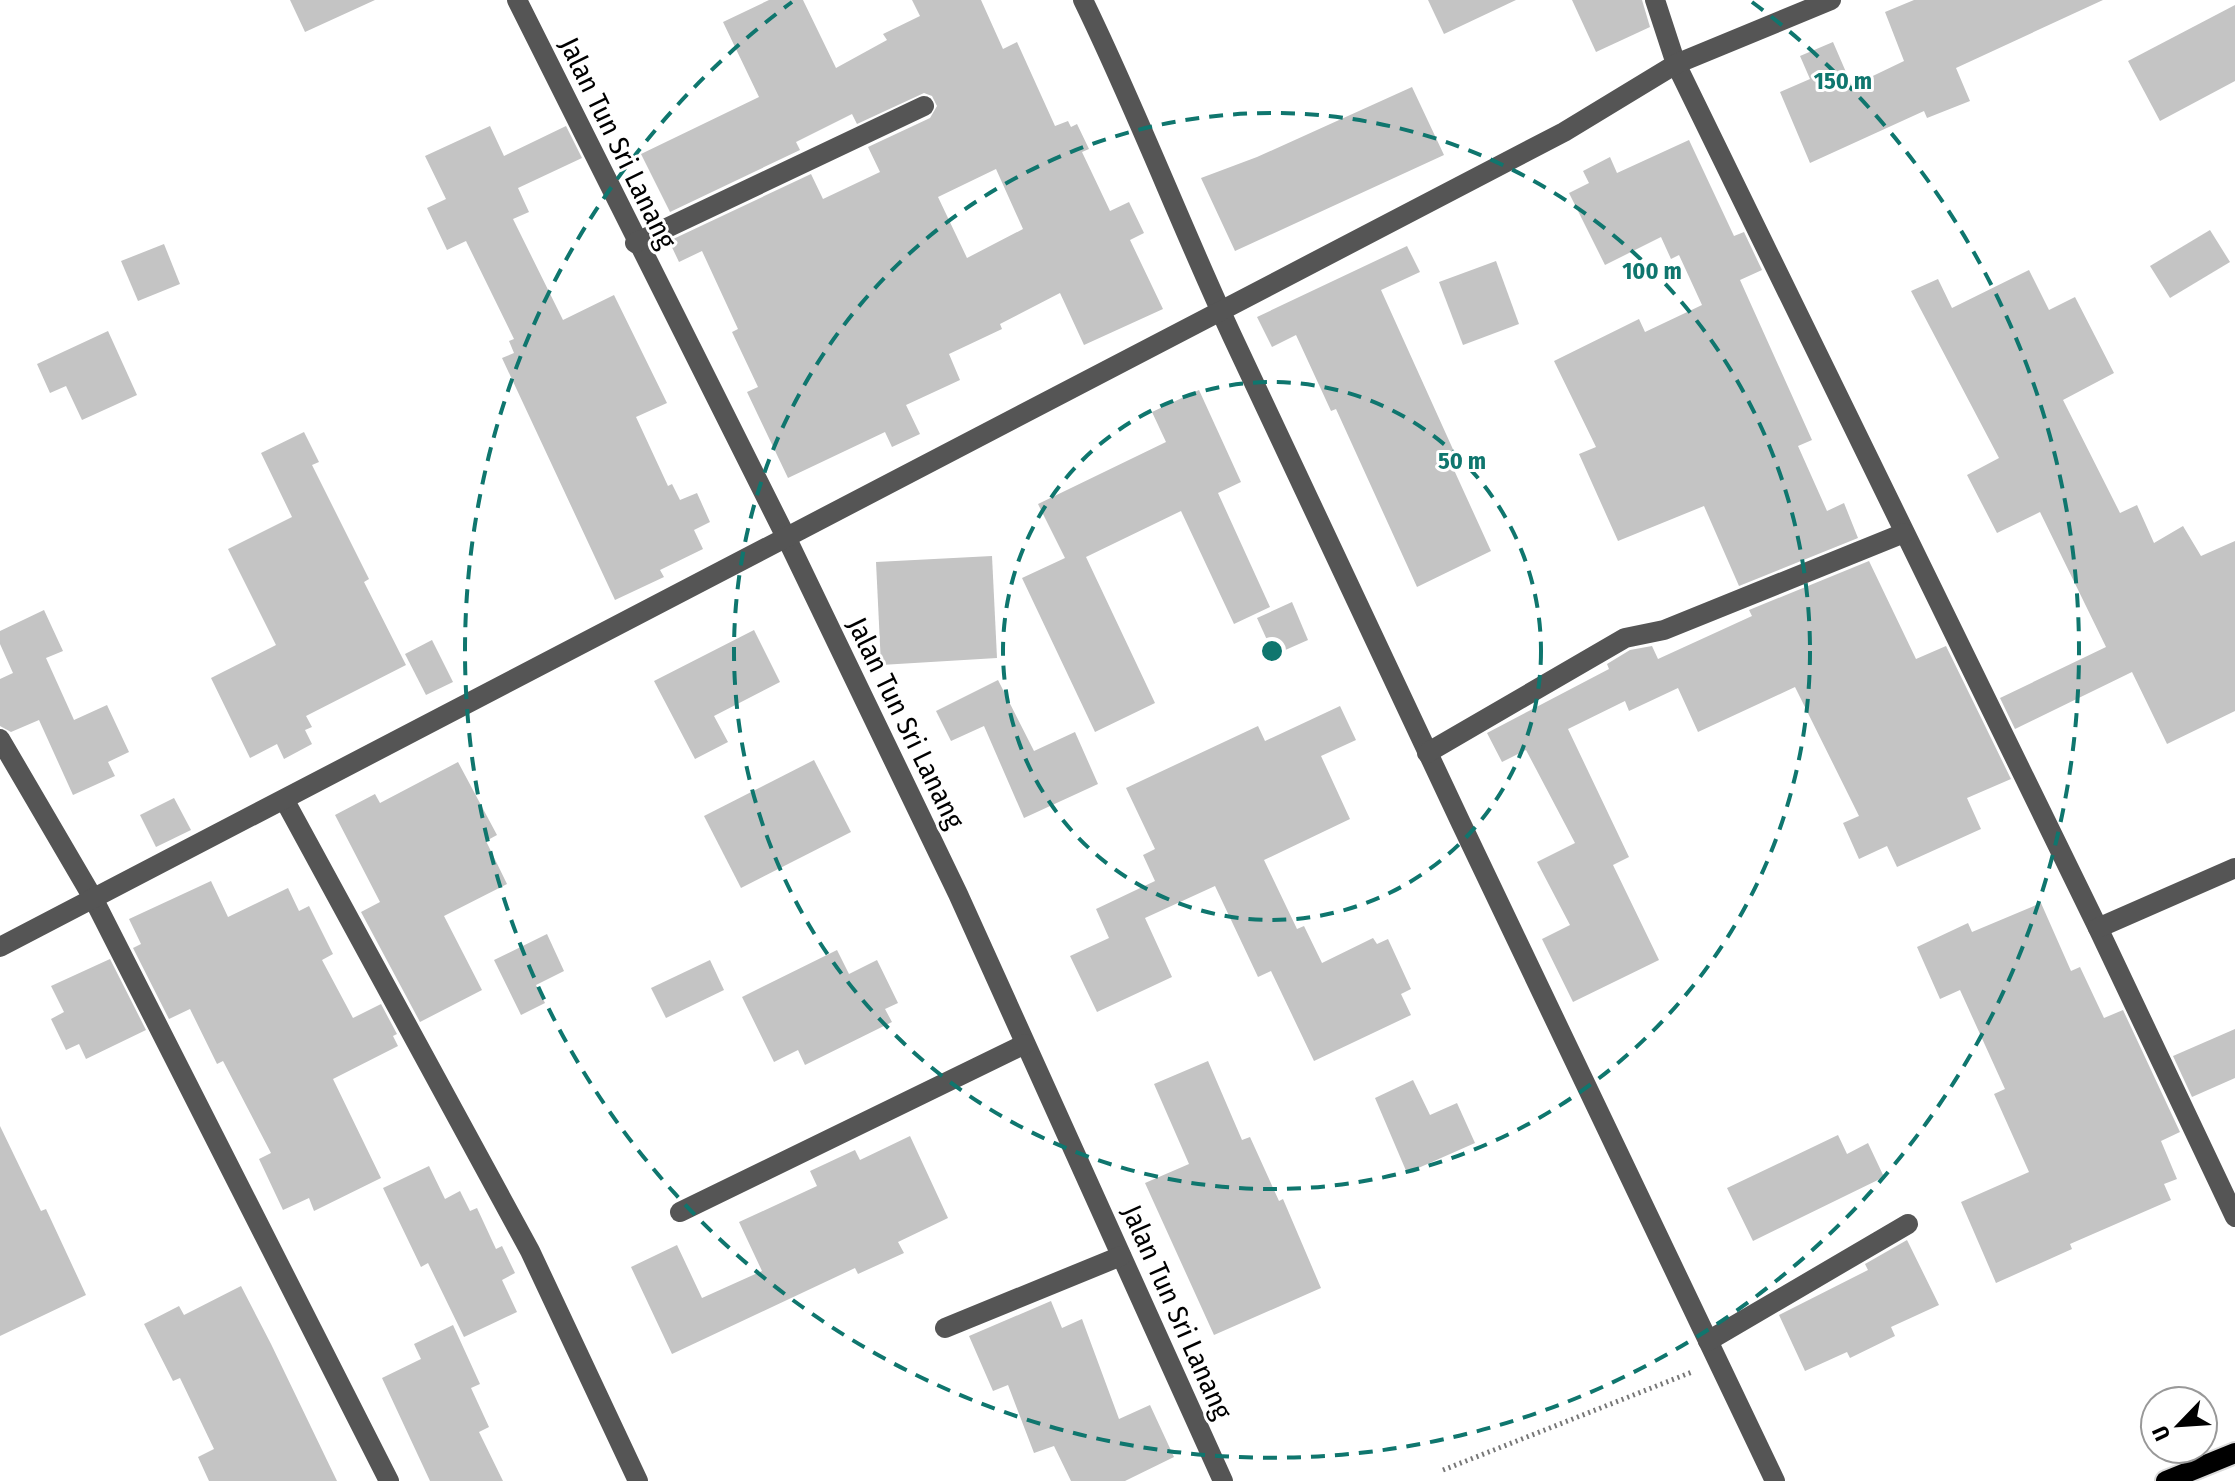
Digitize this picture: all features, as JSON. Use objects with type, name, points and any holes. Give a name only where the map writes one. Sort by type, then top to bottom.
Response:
[{"type":"main road","points":[[2166,1481],[2235,1453]]},
{"type":"street","name":"Jalan Tun Sri Lanang","points":[[517,0],[635,243],[787,539],[1025,1044],[1223,1481]]},
{"type":"street","points":[[1083,0],[1121,79],[1220,309],[1427,753],[1775,1481]]},
{"type":"street","points":[[1655,0],[1676,64],[2098,928],[2235,1217]]},
{"type":"street","points":[[0,947],[1564,132],[1676,64],[1831,0]]},
{"type":"street","points":[[635,243],[924,106]]},
{"type":"street","points":[[1427,753],[1625,638],[1664,630],[1904,533]]},
{"type":"street","points":[[0,739],[93,898],[389,1481]]},
{"type":"street","points":[[285,801],[530,1251],[638,1481]]},
{"type":"street","points":[[2098,928],[2235,868]]},
{"type":"street","points":[[680,1212],[1025,1044]]},
{"type":"street","points":[[1708,1341],[1908,1224]]},
{"type":"street","points":[[945,1328],[1121,1256]]},
{"type":"path","points":[[1443,1470],[1717,1362]]},
{"type":"building","points":[[290,0],[375,0],[305,32]]},
{"type":"building","points":[[769,0],[803,0],[836,68],[887,40],[883,34],[920,16],[912,0],[981,0],[1003,49],[1017,42],[1055,126],[1068,121],[1071,127],[1077,124],[1089,149],[1082,152],[1110,211],[1129,202],[1144,233],[1130,240],[1163,309],[1084,345],[1060,293],[1000,324],[1002,329],[949,354],[960,380],[906,405],[920,434],[892,447],[885,432],[788,478],[747,392],[758,387],[732,332],[738,329],[702,251],[679,262],[669,241],[811,174],[823,199],[880,172],[868,147],[930,118],[937,106],[932,96],[924,93],[857,124],[852,114],[796,142],[800,150],[670,212],[641,154],[759,97],[723,22]],"holes":[[[996,169],[1023,229],[967,258],[938,197]]]},
{"type":"building","points":[[1428,0],[1516,0],[1444,34]]},
{"type":"building","points":[[1572,0],[1642,0],[1650,27],[1596,52]]},
{"type":"building","points":[[1914,0],[2103,0],[1956,68],[1970,101],[1927,118],[1924,111],[1810,163],[1780,92],[1810,79],[1800,56],[1833,42],[1852,86],[1904,61],[1885,12]]},
{"type":"building","points":[[2235,5],[2235,81],[2160,121],[2128,61]]},
{"type":"building","points":[[1412,87],[1444,155],[1235,251],[1201,178],[1257,157]]},
{"type":"building","points":[[490,126],[504,156],[566,126],[582,158],[518,188],[529,212],[513,219],[563,320],[614,295],[667,403],[636,417],[668,486],[672,484],[680,500],[697,493],[710,522],[694,530],[703,549],[660,570],[664,577],[615,600],[502,358],[514,353],[509,341],[514,339],[466,241],[447,250],[427,208],[446,199],[425,156]]},
{"type":"building","points":[[1689,140],[1734,236],[1744,232],[1762,270],[1740,280],[1812,440],[1798,446],[1827,511],[1844,503],[1858,538],[1739,586],[1704,506],[1618,541],[1579,454],[1596,447],[1554,361],[1639,319],[1645,332],[1702,305],[1679,255],[1671,259],[1661,237],[1605,265],[1569,193],[1589,183],[1583,171],[1610,157],[1617,173]]},
{"type":"building","points":[[2210,230],[2230,262],[2170,298],[2150,266]]},
{"type":"building","points":[[164,244],[180,284],[138,301],[121,261]]},
{"type":"building","points":[[1407,246],[1420,272],[1381,290],[1456,456],[1449,459],[1491,551],[1417,587],[1336,409],[1331,411],[1296,335],[1272,347],[1257,317]]},
{"type":"building","points":[[1496,261],[1519,324],[1463,345],[1439,282]]},
{"type":"building","points":[[2029,270],[2049,310],[2075,297],[2114,373],[2063,400],[2120,513],[2137,505],[2154,543],[2183,526],[2201,556],[2235,541],[2235,711],[2167,744],[2132,672],[2015,729],[2000,698],[2106,647],[2040,512],[1997,533],[1967,475],[1999,458],[1911,291],[1938,279],[1952,308]]},
{"type":"building","points":[[108,331],[137,395],[82,420],[66,386],[50,393],[37,364]]},
{"type":"building","points":[[1199,390],[1241,482],[1218,493],[1270,607],[1234,624],[1181,511],[1086,557],[1155,703],[1095,732],[1022,578],[1065,558],[1038,504],[1166,442],[1152,412]]},
{"type":"building","points":[[304,432],[319,462],[312,465],[369,579],[364,582],[406,665],[306,716],[312,727],[305,730],[312,744],[284,759],[277,744],[250,758],[211,678],[276,645],[228,549],[292,517],[261,453]]},
{"type":"building","points":[[992,556],[997,658],[881,665],[876,562]]},
{"type":"building","points":[[1869,561],[1916,659],[1946,646],[2011,779],[1967,798],[1981,829],[1897,867],[1887,846],[1859,859],[1843,823],[1859,816],[1795,687],[1698,732],[1678,688],[1629,711],[1625,701],[1568,729],[1629,857],[1613,865],[1659,960],[1573,1002],[1542,939],[1570,925],[1537,862],[1575,843],[1526,750],[1502,762],[1487,733],[1609,669],[1607,664],[1630,650],[1652,646],[1658,659],[1752,616],[1749,610]]},
{"type":"building","points":[[1292,602],[1308,640],[1274,655],[1257,618]]},
{"type":"building","points":[[44,610],[63,651],[46,658],[74,720],[107,705],[129,752],[108,762],[115,776],[73,795],[39,720],[11,732],[0,726],[0,679],[13,673],[0,644],[0,631]]},
{"type":"building","points":[[754,630],[780,682],[714,716],[728,742],[695,759],[654,681]]},
{"type":"building","points":[[432,640],[453,682],[426,695],[405,654]]},
{"type":"building","points":[[998,680],[1034,751],[1075,732],[1098,784],[1024,818],[984,726],[951,741],[936,711]]},
{"type":"building","points":[[1340,706],[1356,740],[1321,756],[1350,819],[1264,860],[1297,929],[1304,926],[1322,963],[1373,938],[1377,944],[1388,939],[1411,989],[1401,994],[1411,1015],[1314,1061],[1271,971],[1258,977],[1215,886],[1145,918],[1172,977],[1097,1012],[1070,956],[1109,938],[1096,909],[1155,881],[1143,855],[1155,849],[1126,788],[1258,726],[1265,741]]},
{"type":"building","points":[[814,760],[851,832],[741,888],[704,816]]},
{"type":"building","points":[[458,762],[497,835],[486,841],[507,884],[444,916],[482,990],[420,1022],[361,912],[380,902],[335,815],[375,794],[380,803]]},
{"type":"building","points":[[174,798],[191,830],[156,847],[140,815]]},
{"type":"building","points":[[211,881],[228,917],[288,888],[299,911],[309,906],[333,954],[322,960],[353,1018],[381,1004],[397,1034],[393,1036],[398,1046],[333,1079],[381,1178],[314,1211],[309,1198],[283,1210],[259,1159],[271,1153],[223,1061],[217,1064],[190,1009],[169,1019],[133,948],[141,944],[129,919]]},
{"type":"building","points":[[2041,903],[2071,971],[2080,967],[2104,1018],[2123,1010],[2180,1132],[2161,1141],[2177,1179],[2164,1184],[2171,1200],[2070,1244],[2072,1249],[1996,1283],[1961,1202],[2029,1172],[1994,1094],[2005,1089],[1960,990],[1940,999],[1917,947],[1968,923],[1972,932]]},
{"type":"building","points":[[547,934],[564,971],[536,985],[545,1003],[521,1015],[494,960]]},
{"type":"building","points":[[837,950],[849,974],[877,960],[898,1003],[885,1009],[892,1022],[805,1065],[798,1050],[774,1062],[742,997]]},
{"type":"building","points":[[110,959],[146,1030],[86,1059],[79,1044],[66,1050],[51,1019],[64,1012],[51,986]]},
{"type":"building","points":[[710,960],[724,990],[666,1018],[651,988]]},
{"type":"building","points":[[2235,1029],[2235,1078],[2192,1097],[2173,1056]]},
{"type":"building","points":[[1208,1061],[1242,1140],[1250,1137],[1279,1201],[1283,1199],[1321,1288],[1214,1335],[1145,1183],[1189,1164],[1154,1084]]},
{"type":"building","points":[[1413,1080],[1430,1115],[1457,1103],[1475,1143],[1407,1173],[1375,1098]]},
{"type":"building","points":[[0,1126],[41,1211],[46,1209],[86,1295],[0,1336]]},
{"type":"building","points":[[1838,1135],[1847,1154],[1868,1143],[1884,1177],[1753,1241],[1727,1188]]},
{"type":"building","points":[[910,1136],[948,1218],[898,1242],[904,1253],[858,1274],[855,1268],[672,1354],[631,1267],[677,1245],[702,1298],[762,1271],[739,1222],[817,1186],[810,1171],[855,1150],[860,1160]]},
{"type":"building","points":[[429,1166],[445,1199],[460,1191],[470,1211],[477,1208],[496,1249],[502,1246],[515,1273],[502,1280],[517,1312],[464,1337],[428,1263],[421,1267],[383,1188]]},
{"type":"building","points":[[1907,1240],[1939,1305],[1891,1327],[1895,1336],[1850,1358],[1847,1352],[1805,1371],[1779,1315],[1868,1270],[1865,1264]]},
{"type":"building","points":[[241,1286],[337,1481],[209,1481],[198,1457],[214,1449],[180,1378],[173,1381],[144,1324],[179,1306],[184,1315]]},
{"type":"building","points":[[1051,1301],[1062,1328],[1082,1319],[1119,1419],[1150,1405],[1174,1457],[1125,1481],[1071,1481],[1054,1446],[1034,1453],[1008,1385],[993,1391],[969,1336]]},
{"type":"building","points":[[453,1325],[480,1384],[471,1388],[489,1427],[479,1432],[503,1481],[430,1481],[382,1378],[421,1359],[414,1344]]}]
